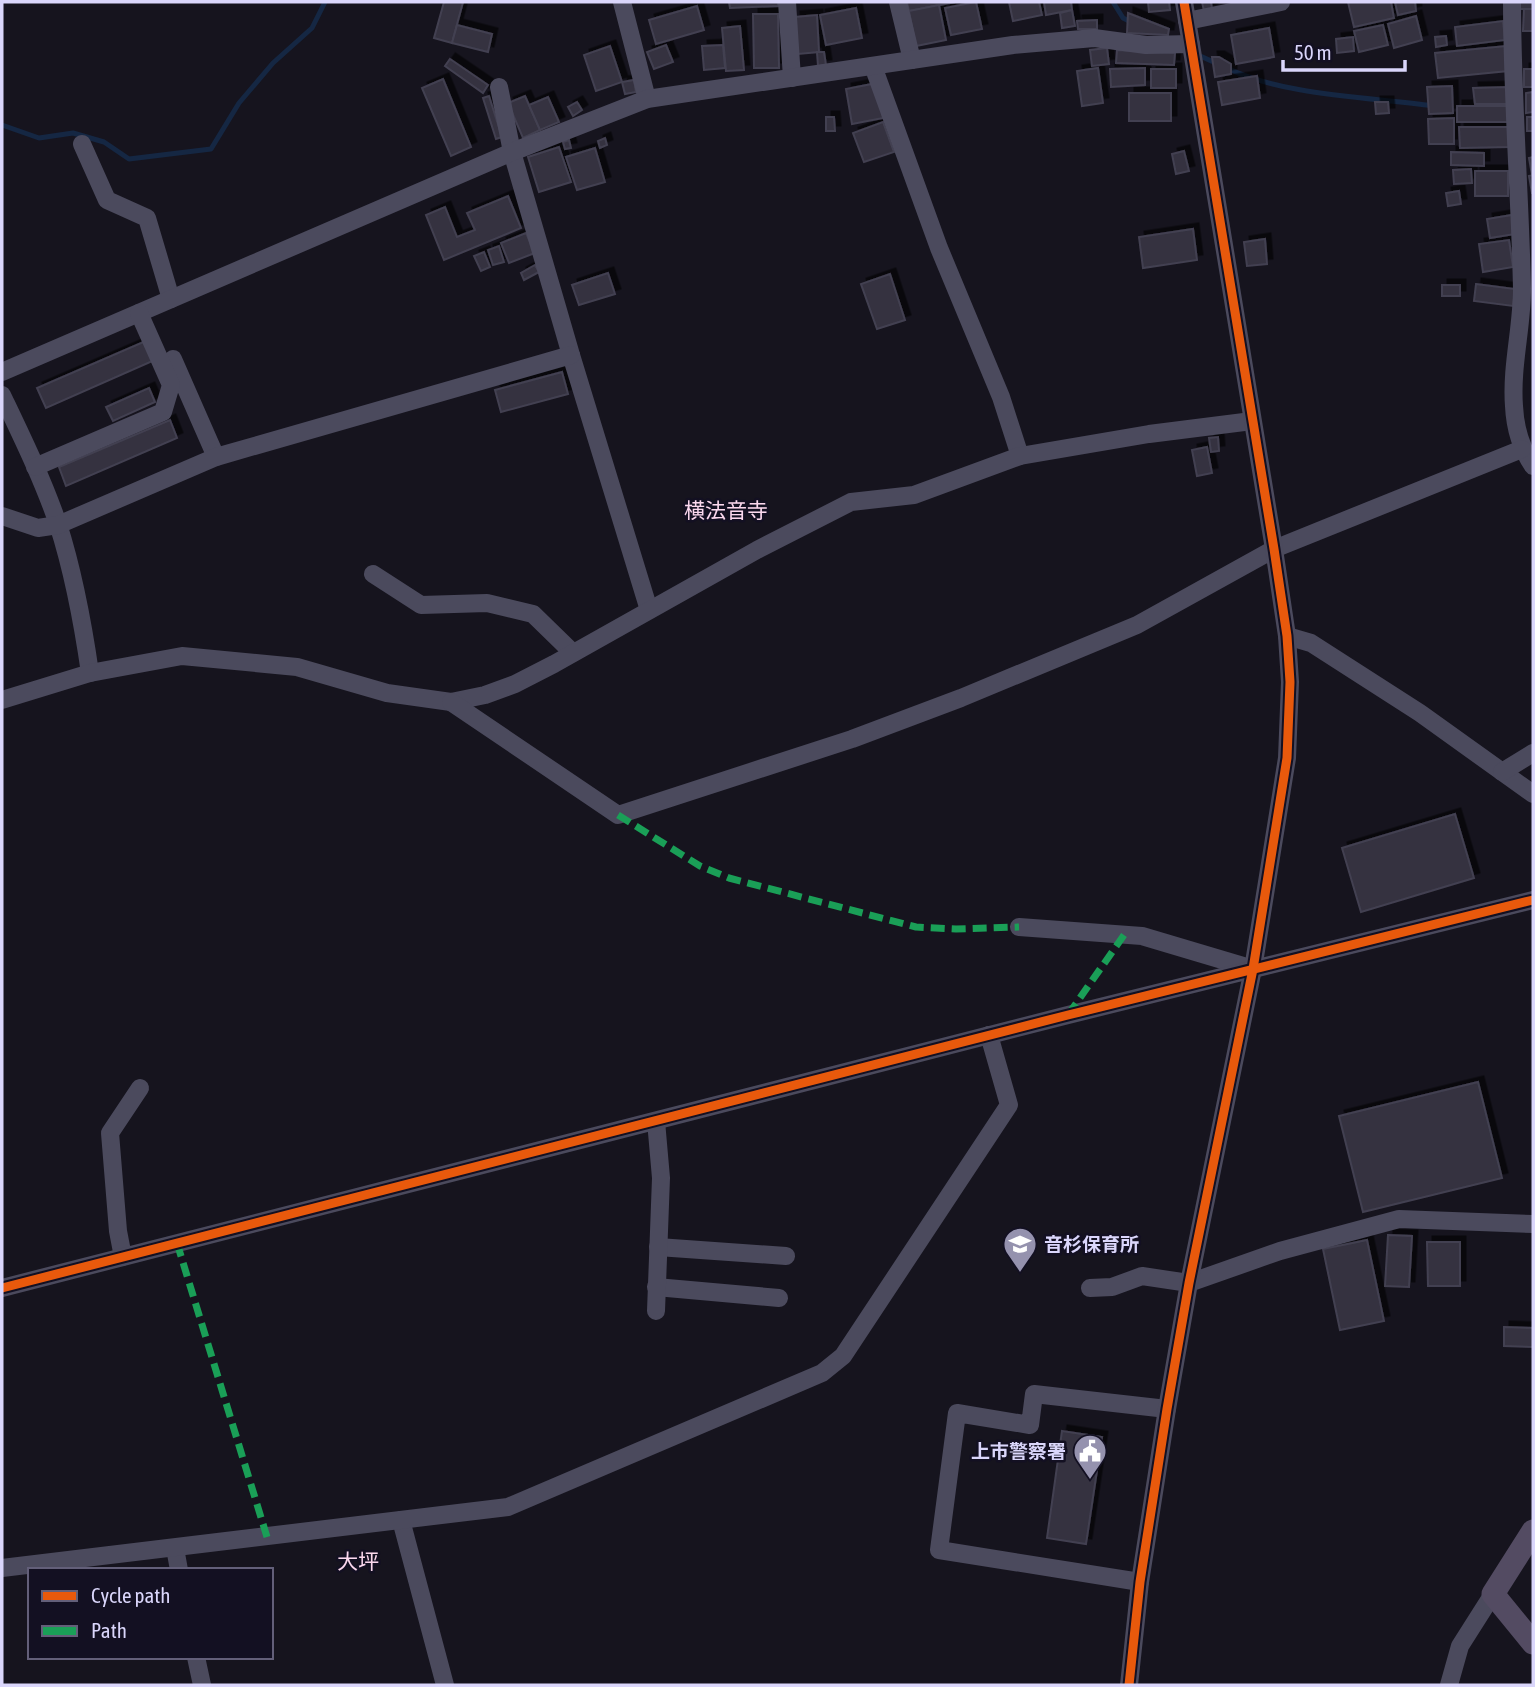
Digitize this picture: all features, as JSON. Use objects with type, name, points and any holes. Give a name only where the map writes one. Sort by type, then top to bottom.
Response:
[{"type":"main road","points":[[1533,1531],[1493,1594],[1533,1643]]},
{"type":"street","points":[[622,2],[647,99]]},
{"type":"street","points":[[787,2],[792,78]]},
{"type":"street","points":[[898,2],[912,60]]},
{"type":"street","points":[[1129,1685],[1140,1581],[1167,1409],[1189,1283],[1253,969],[1287,758],[1290,682],[1287,636],[1274,549],[1184,2]]},
{"type":"street","points":[[1187,21],[1281,2]]},
{"type":"street","points":[[1512,2],[1512,88],[1522,292],[1514,407],[1522,449],[1533,466]]},
{"type":"street","points":[[2,372],[512,152],[647,99],[1013,45],[1094,38],[1146,45],[1191,44]]},
{"type":"street","points":[[873,66],[939,248],[1001,397],[1020,456]]},
{"type":"street","points":[[499,86],[512,152],[649,610]]},
{"type":"street","points":[[82,144],[107,200],[147,218],[171,299]]},
{"type":"street","points":[[145,310],[216,457]]},
{"type":"street","points":[[35,467],[163,412],[171,385],[145,310]]},
{"type":"street","points":[[2,516],[38,528],[58,525],[216,457],[571,355]]},
{"type":"street","points":[[2,395],[58,525],[84,633],[90,673]]},
{"type":"street","points":[[2,700],[90,673],[182,656],[297,667],[387,693],[452,702],[485,695],[515,684],[851,502],[914,495],[1020,456],[1149,434],[1252,421]]},
{"type":"street","points":[[452,702],[618,814],[852,739],[961,698],[1138,625],[1274,549],[1522,449]]},
{"type":"street","points":[[373,574],[421,605],[487,603],[533,614],[573,653]]},
{"type":"street","points":[[1287,636],[1311,643],[1420,713],[1533,794]]},
{"type":"street","points":[[1502,772],[1533,753]]},
{"type":"street","points":[[2,1287],[989,1035],[1533,900]]},
{"type":"street","points":[[1019,927],[1142,936],[1253,969]]},
{"type":"street","points":[[2,1569],[508,1507],[822,1373],[843,1356],[1009,1105],[989,1035]]},
{"type":"street","points":[[123,1256],[118,1231],[110,1133],[141,1088]]},
{"type":"street","points":[[656,1121],[661,1178],[656,1311]]},
{"type":"street","points":[[1090,1288],[1112,1287],[1142,1276],[1189,1283],[1280,1251],[1399,1219],[1533,1223]]},
{"type":"street","points":[[658,1247],[786,1256]]},
{"type":"street","points":[[656,1287],[779,1298]]},
{"type":"street","points":[[1140,1581],[939,1550],[957,1413],[1030,1425],[1034,1394],[1167,1409]]},
{"type":"street","points":[[401,1521],[444,1685]]},
{"type":"street","points":[[175,1548],[179,1568]]},
{"type":"street","points":[[1449,1685],[1460,1646],[1493,1594]]},
{"type":"street","points":[[196,1659],[202,1685]]},
{"type":"building","points":[[444,2],[463,2],[452,43],[434,38]]},
{"type":"building","points":[[729,2],[778,2],[778,6],[730,8]]},
{"type":"building","points":[[907,2],[955,2],[909,11]]},
{"type":"building","points":[[976,2],[982,29],[951,35],[945,8]]},
{"type":"building","points":[[1009,2],[1039,2],[1042,15],[1013,21]]},
{"type":"building","points":[[1044,2],[1071,2],[1072,10],[1046,15]]},
{"type":"building","points":[[1148,2],[1169,2],[1170,10],[1149,12]]},
{"type":"building","points":[[1202,2],[1211,2],[1212,9],[1204,11]]},
{"type":"building","points":[[1348,2],[1391,2],[1394,18],[1354,27]]},
{"type":"building","points":[[1395,2],[1415,2],[1416,11],[1398,15]]},
{"type":"building","points":[[1520,2],[1533,2],[1533,9],[1520,9]]},
{"type":"building","points":[[939,5],[946,40],[916,46],[909,11]]},
{"type":"building","points":[[697,6],[704,30],[656,44],[649,20]]},
{"type":"building","points":[[856,8],[862,38],[826,45],[820,15]]},
{"type":"building","points":[[1524,9],[1533,9],[1533,31],[1523,31]]},
{"type":"building","points":[[1072,10],[1075,26],[1062,28],[1060,13]]},
{"type":"building","points":[[1128,13],[1169,29],[1168,35],[1127,33]]},
{"type":"building","points":[[753,14],[778,14],[779,68],[754,68]]},
{"type":"building","points":[[817,15],[819,52],[798,54],[795,17]]},
{"type":"building","points":[[1416,16],[1422,40],[1394,48],[1388,24]]},
{"type":"building","points":[[1097,20],[1097,29],[1078,29],[1077,21]]},
{"type":"building","points":[[1503,21],[1505,40],[1457,46],[1455,27]]},
{"type":"building","points":[[457,25],[492,34],[488,52],[452,43]]},
{"type":"building","points":[[1383,25],[1388,45],[1359,52],[1354,31]]},
{"type":"building","points":[[740,26],[744,70],[726,71],[722,28]]},
{"type":"building","points":[[1269,28],[1274,57],[1236,64],[1231,35]]},
{"type":"building","points":[[1446,36],[1447,45],[1436,47],[1435,37]]},
{"type":"building","points":[[1353,37],[1354,51],[1337,53],[1336,39]]},
{"type":"building","points":[[666,45],[673,62],[654,69],[647,52]]},
{"type":"building","points":[[723,45],[725,68],[704,70],[702,46]]},
{"type":"building","points":[[610,46],[622,82],[596,91],[584,55]]},
{"type":"building","points":[[1506,46],[1508,71],[1438,78],[1435,53]]},
{"type":"building","points":[[1107,48],[1109,64],[1092,66],[1090,50]]},
{"type":"building","points":[[1117,50],[1175,53],[1174,65],[1116,63]]},
{"type":"building","points":[[817,52],[824,52],[826,65],[818,66]]},
{"type":"building","points":[[1212,57],[1219,57],[1231,64],[1231,74],[1215,77]]},
{"type":"building","points":[[450,59],[488,85],[483,93],[445,66]]},
{"type":"building","points":[[1098,68],[1103,103],[1082,106],[1077,71]]},
{"type":"building","points":[[1145,68],[1145,85],[1111,87],[1110,69]]},
{"type":"building","points":[[1151,69],[1176,69],[1176,88],[1151,88]]},
{"type":"building","points":[[1524,69],[1533,69],[1533,87],[1524,87]]},
{"type":"building","points":[[1257,76],[1260,98],[1222,105],[1218,82]]},
{"type":"building","points":[[443,79],[471,147],[451,156],[422,88]]},
{"type":"building","points":[[634,80],[636,92],[625,94],[622,82]]},
{"type":"building","points":[[877,83],[883,118],[852,124],[846,89]]},
{"type":"building","points":[[1452,86],[1453,113],[1429,114],[1427,87]]},
{"type":"building","points":[[1509,87],[1509,104],[1475,104],[1473,88]]},
{"type":"building","points":[[1533,92],[1533,112],[1526,113],[1526,93]]},
{"type":"building","points":[[1129,93],[1171,93],[1171,121],[1129,121]]},
{"type":"building","points":[[489,96],[502,137],[496,139],[483,98]]},
{"type":"building","points":[[525,96],[540,130],[523,138],[508,103]]},
{"type":"building","points":[[548,97],[559,122],[540,130],[529,105]]},
{"type":"building","points":[[577,102],[582,110],[573,116],[568,107]]},
{"type":"building","points":[[1375,102],[1388,102],[1389,113],[1376,114]]},
{"type":"building","points":[[1457,106],[1511,106],[1511,122],[1457,122]]},
{"type":"building","points":[[826,117],[834,117],[835,131],[826,131]]},
{"type":"building","points":[[1527,117],[1533,117],[1533,131],[1527,131]]},
{"type":"building","points":[[1454,118],[1454,144],[1429,144],[1428,119]]},
{"type":"building","points":[[883,122],[894,152],[864,162],[853,133]]},
{"type":"building","points":[[1459,127],[1510,127],[1510,147],[1460,148]]},
{"type":"building","points":[[605,138],[607,145],[600,148],[598,141]]},
{"type":"building","points":[[569,140],[571,148],[565,149],[563,142]]},
{"type":"building","points":[[559,147],[571,182],[539,192],[528,157]]},
{"type":"building","points":[[595,148],[605,182],[577,190],[566,157]]},
{"type":"building","points":[[1184,151],[1189,171],[1176,174],[1172,154]]},
{"type":"building","points":[[1451,152],[1484,153],[1484,166],[1451,165]]},
{"type":"building","points":[[1533,157],[1533,175],[1532,175],[1529,158]]},
{"type":"building","points":[[1471,169],[1472,183],[1454,184],[1453,170]]},
{"type":"building","points":[[1475,171],[1508,171],[1508,196],[1475,196]]},
{"type":"building","points":[[1533,175],[1533,193],[1532,193],[1529,176]]},
{"type":"building","points":[[1459,191],[1461,204],[1448,206],[1446,193]]},
{"type":"building","points":[[508,196],[521,228],[444,260],[426,215],[445,207],[457,237],[475,230],[467,213]]},
{"type":"building","points":[[1512,215],[1515,234],[1490,238],[1487,219]]},
{"type":"building","points":[[1193,229],[1197,260],[1143,268],[1139,237]]},
{"type":"building","points":[[526,233],[535,253],[509,263],[501,243]]},
{"type":"building","points":[[1265,239],[1267,264],[1247,266],[1244,242]]},
{"type":"building","points":[[1509,240],[1513,267],[1483,272],[1479,244]]},
{"type":"building","points":[[499,246],[504,262],[493,265],[488,250]]},
{"type":"building","points":[[484,252],[490,267],[481,271],[474,256]]},
{"type":"building","points":[[535,265],[539,272],[524,280],[521,273]]},
{"type":"building","points":[[608,273],[615,294],[579,305],[572,285]]},
{"type":"building","points":[[890,274],[905,320],[877,329],[861,284]]},
{"type":"building","points":[[1476,284],[1515,289],[1513,306],[1474,301]]},
{"type":"building","points":[[1442,285],[1460,285],[1460,296],[1442,296]]},
{"type":"building","points":[[148,340],[157,359],[46,408],[37,388]]},
{"type":"building","points":[[562,372],[568,394],[501,412],[495,390]]},
{"type":"building","points":[[149,388],[155,402],[113,421],[106,407]]},
{"type":"building","points":[[170,420],[177,438],[66,486],[59,467]]},
{"type":"building","points":[[1218,437],[1219,451],[1211,452],[1209,438]]},
{"type":"building","points":[[1207,447],[1212,473],[1197,476],[1192,450]]},
{"type":"building","points":[[1455,814],[1474,878],[1361,912],[1342,848]]},
{"type":"building","points":[[1478,1082],[1502,1178],[1363,1212],[1339,1116]]},
{"type":"building","points":[[1388,1235],[1412,1236],[1409,1287],[1385,1286]]},
{"type":"building","points":[[1367,1240],[1384,1321],[1340,1330],[1323,1249]]},
{"type":"building","points":[[1427,1242],[1460,1242],[1460,1286],[1428,1286]]},
{"type":"building","points":[[1504,1327],[1533,1328],[1533,1347],[1504,1346]]},
{"type":"building","points":[[1062,1431],[1102,1437],[1086,1544],[1047,1538]]},
{"type":"waterway","points":[[2,125],[39,138],[73,133],[104,142],[129,159],[211,149],[239,103],[273,63],[312,28],[325,2]]},
{"type":"waterway","points":[[1113,2],[1123,18],[1133,23]]},
{"type":"waterway","points":[[1198,55],[1218,64]]},
{"type":"waterway","points":[[1227,68],[1301,90],[1433,106]]},
{"type":"marked path","points":[[618,815],[700,866],[729,878],[916,927],[1019,927]]},
{"type":"marked path","points":[[1068,1015],[1124,935]]},
{"type":"marked path","points":[[177,1243],[267,1537]]},
{"type":"cycle path","points":[[1129,1685],[1140,1582],[1167,1409],[1189,1283],[1253,969],[1287,758],[1290,682],[1287,636],[1274,549],[1184,2]]},
{"type":"cycle path","points":[[2,1288],[1068,1015],[1533,900]]},
{"type":"place","name":"音杉保育所","points":[[1020,1274]]},
{"type":"place","name":"上市警察署","points":[[1090,1481]]},
{"type":"district","name":"横法音寺","points":[[726,511]]},
{"type":"district","name":"大坪","points":[[358,1562]]}]
